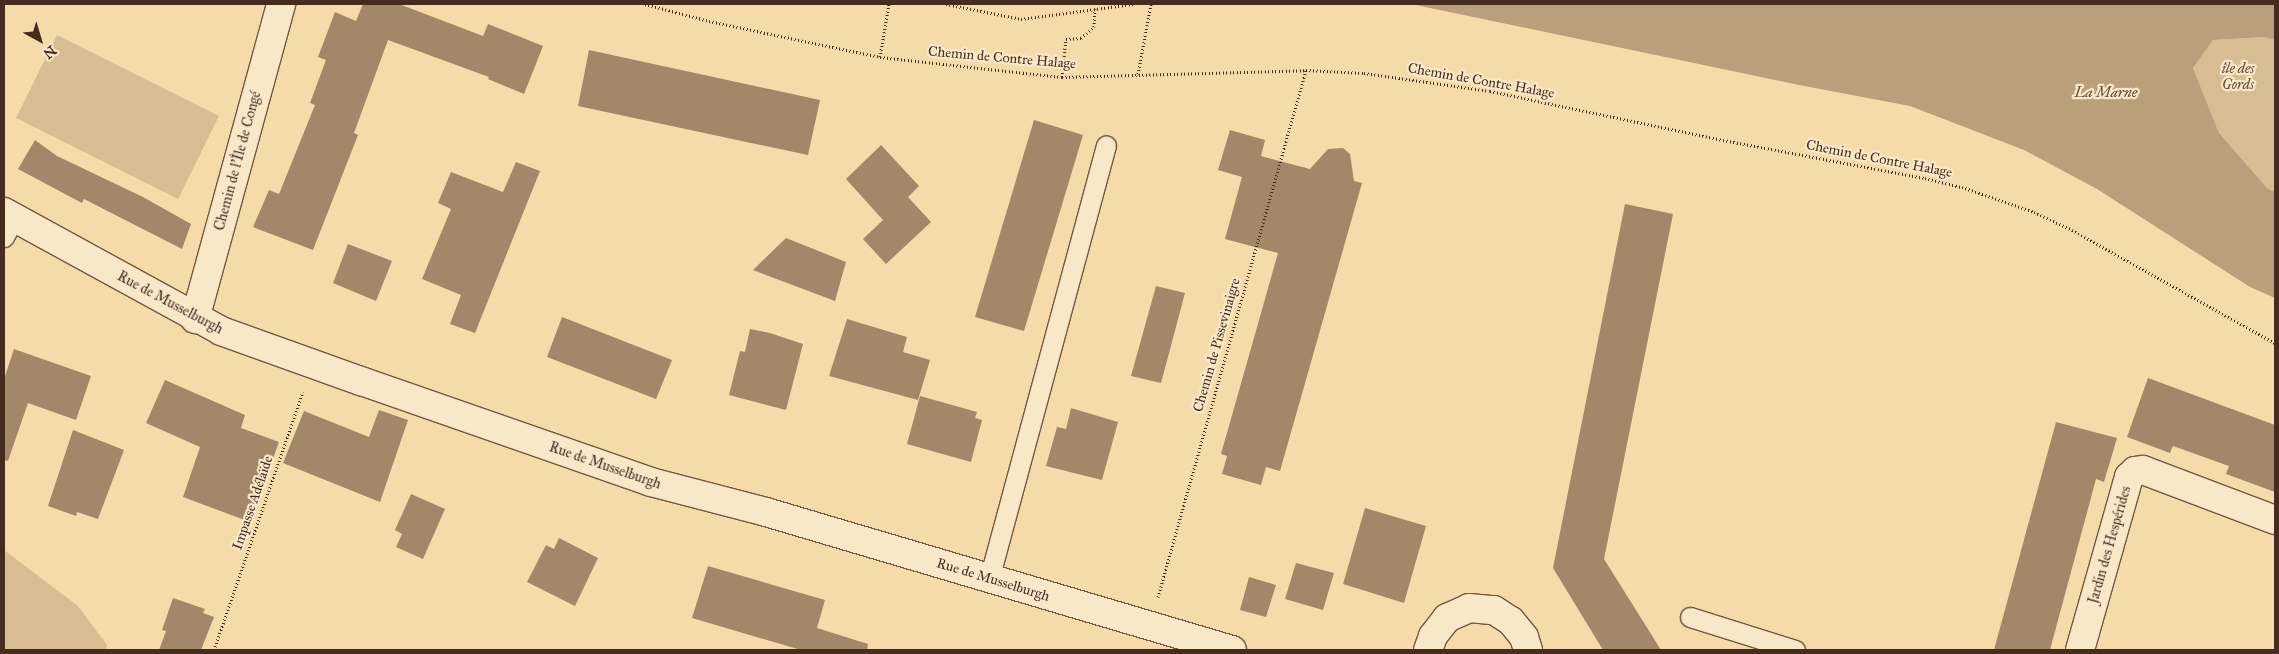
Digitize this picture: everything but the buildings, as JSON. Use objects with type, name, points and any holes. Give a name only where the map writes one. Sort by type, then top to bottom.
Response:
[{"type":"street","name":"Chemin de l'Île de Congé","points":[[195,318],[281,4]]},
{"type":"street","name":"Rue de Musselburgh","points":[[7,222],[220,331],[651,482],[766,512],[1232,650]]},
{"type":"street","name":"Jardin des Hespérides","points":[[2080,650],[2129,477],[2135,471],[2143,470],[2275,520]]},
{"type":"street","points":[[1428,650],[1433,636],[1447,618],[1469,608],[1494,610],[1511,620],[1524,637],[1528,650]]},
{"type":"lane","points":[[989,579],[1106,146]]},
{"type":"lane","points":[[1690,617],[1795,650]]},
{"type":"path","name":"Chemin de Contre Halage","points":[[645,4],[709,21],[880,57],[1062,77],[1306,70],[1364,73],[1490,91],[1962,187],[2034,212],[2072,230],[2275,343]]},
{"type":"path","points":[[880,57],[888,4]]},
{"type":"path","points":[[946,4],[1021,19],[1133,4]]},
{"type":"path","points":[[1138,74],[1151,4]]},
{"type":"path","points":[[1062,77],[1066,39],[1081,38],[1094,27],[1095,9]]},
{"type":"path","name":"Chemin de Pissevinaigre","points":[[1150,626],[1306,70]]},
{"type":"path","name":"Impasse Adélaïde","points":[[214,650],[313,363]]},
{"type":"green space","points":[[57,35],[219,116],[178,199],[16,118]]},
{"type":"green space","name":"île des Gords","points":[[2264,37],[2275,40],[2275,192],[2268,189],[2219,133],[2193,68],[2213,40]]},
{"type":"green space","points":[[4,550],[78,606],[107,645],[106,650],[4,650]]},
{"type":"water","name":"La Marne","points":[[1411,4],[2275,4],[2275,40],[2264,37],[2213,40],[2193,68],[2219,133],[2268,189],[2275,192],[2275,298],[2250,287],[2097,189],[2024,150],[1910,106],[1799,85]]}]
